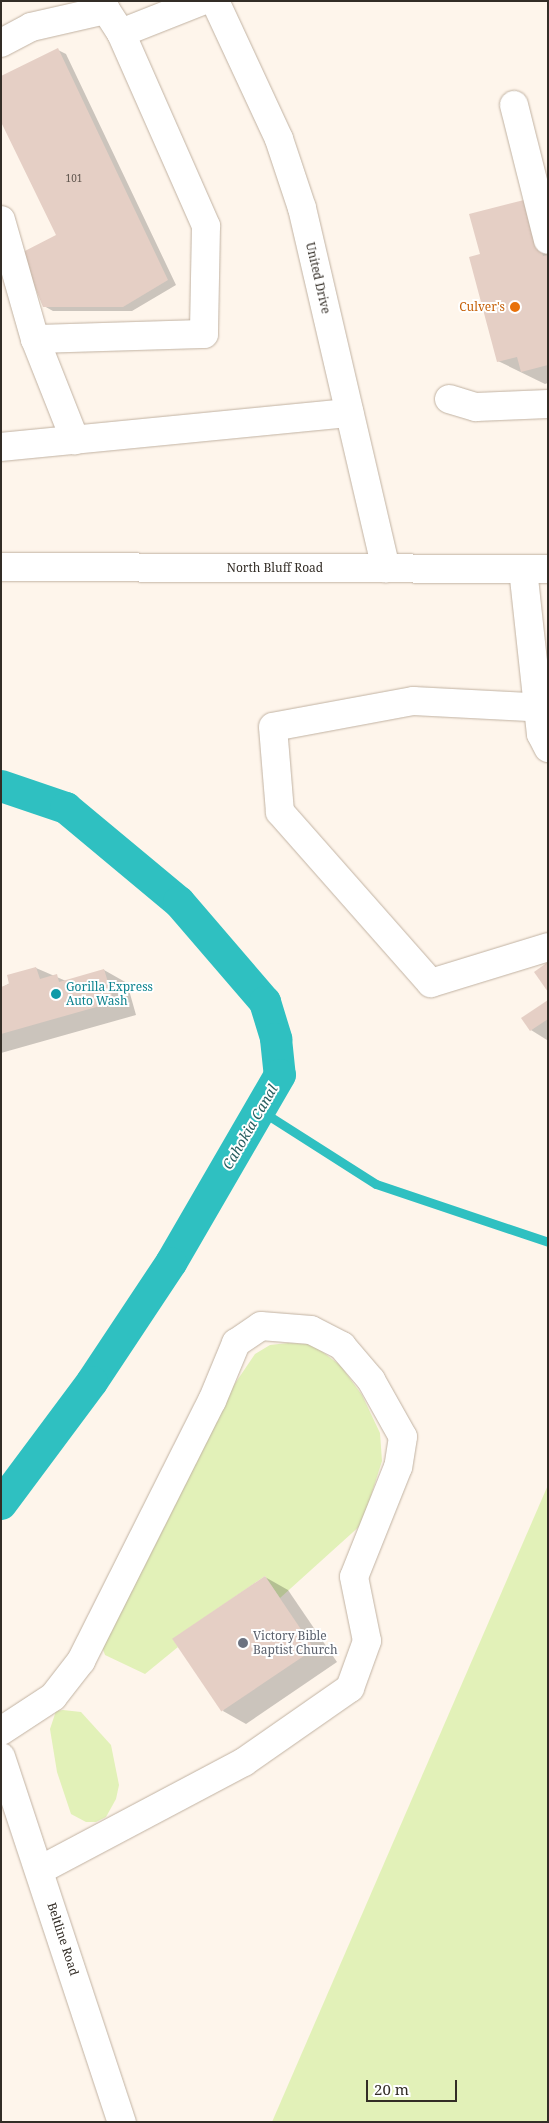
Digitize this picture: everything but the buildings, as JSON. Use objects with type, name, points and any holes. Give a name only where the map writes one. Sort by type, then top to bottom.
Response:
[{"type":"main road","points":[[121,33],[202,1]]},
{"type":"main road","name":"United Drive","points":[[215,1],[254,80],[302,208],[386,568]]},
{"type":"main road","points":[[1,43],[31,26],[106,10],[121,33],[206,226],[204,334],[34,338]]},
{"type":"main road","points":[[514,106],[548,240]]},
{"type":"main road","points":[[1,220],[34,338],[75,440]]},
{"type":"main road","points":[[449,399],[476,406],[548,404]]},
{"type":"main road","points":[[1,447],[349,413]]},
{"type":"main road","name":"North Bluff Road","points":[[1,566],[535,569]]},
{"type":"main road","points":[[535,569],[543,708],[541,734],[548,748]]},
{"type":"main road","points":[[543,708],[413,701],[273,727],[280,812],[431,983],[548,947]]},
{"type":"main road","points":[[1,1731],[52,1697],[81,1661],[212,1401],[236,1343],[261,1326],[311,1330],[342,1346],[371,1380],[404,1437],[398,1467],[354,1577],[367,1641],[350,1688],[244,1762],[40,1870]]},
{"type":"main road","name":"Beltline Road","points":[[1,1757],[122,2122]]},
{"type":"green space","points":[[288,1343],[312,1344],[340,1365],[362,1395],[380,1433],[382,1461],[362,1524],[280,1598],[265,1576],[173,1639],[178,1647],[145,1674],[105,1655],[101,1644],[215,1413],[255,1354],[270,1345]]},
{"type":"green space","points":[[548,1485],[548,2122],[272,2122]]},
{"type":"green space","points":[[56,1711],[81,1712],[111,1745],[119,1785],[116,1799],[106,1817],[96,1822],[86,1822],[71,1814],[57,1772],[50,1729]]},
{"type":"waterway","name":"Cahokia Canal","points":[[1,786],[66,808],[179,902],[265,1002],[276,1039],[280,1075],[171,1263],[92,1382],[1,1504]]},
{"type":"waterway","points":[[266,1114],[376,1184],[548,1242]]},
{"type":"place","name":"Culver's","points":[[515,307]]},
{"type":"place","name":"Gorilla Express Auto Wash","points":[[56,994]]},
{"type":"place","name":"Victory Bible Baptist Church","points":[[243,1643]]}]
